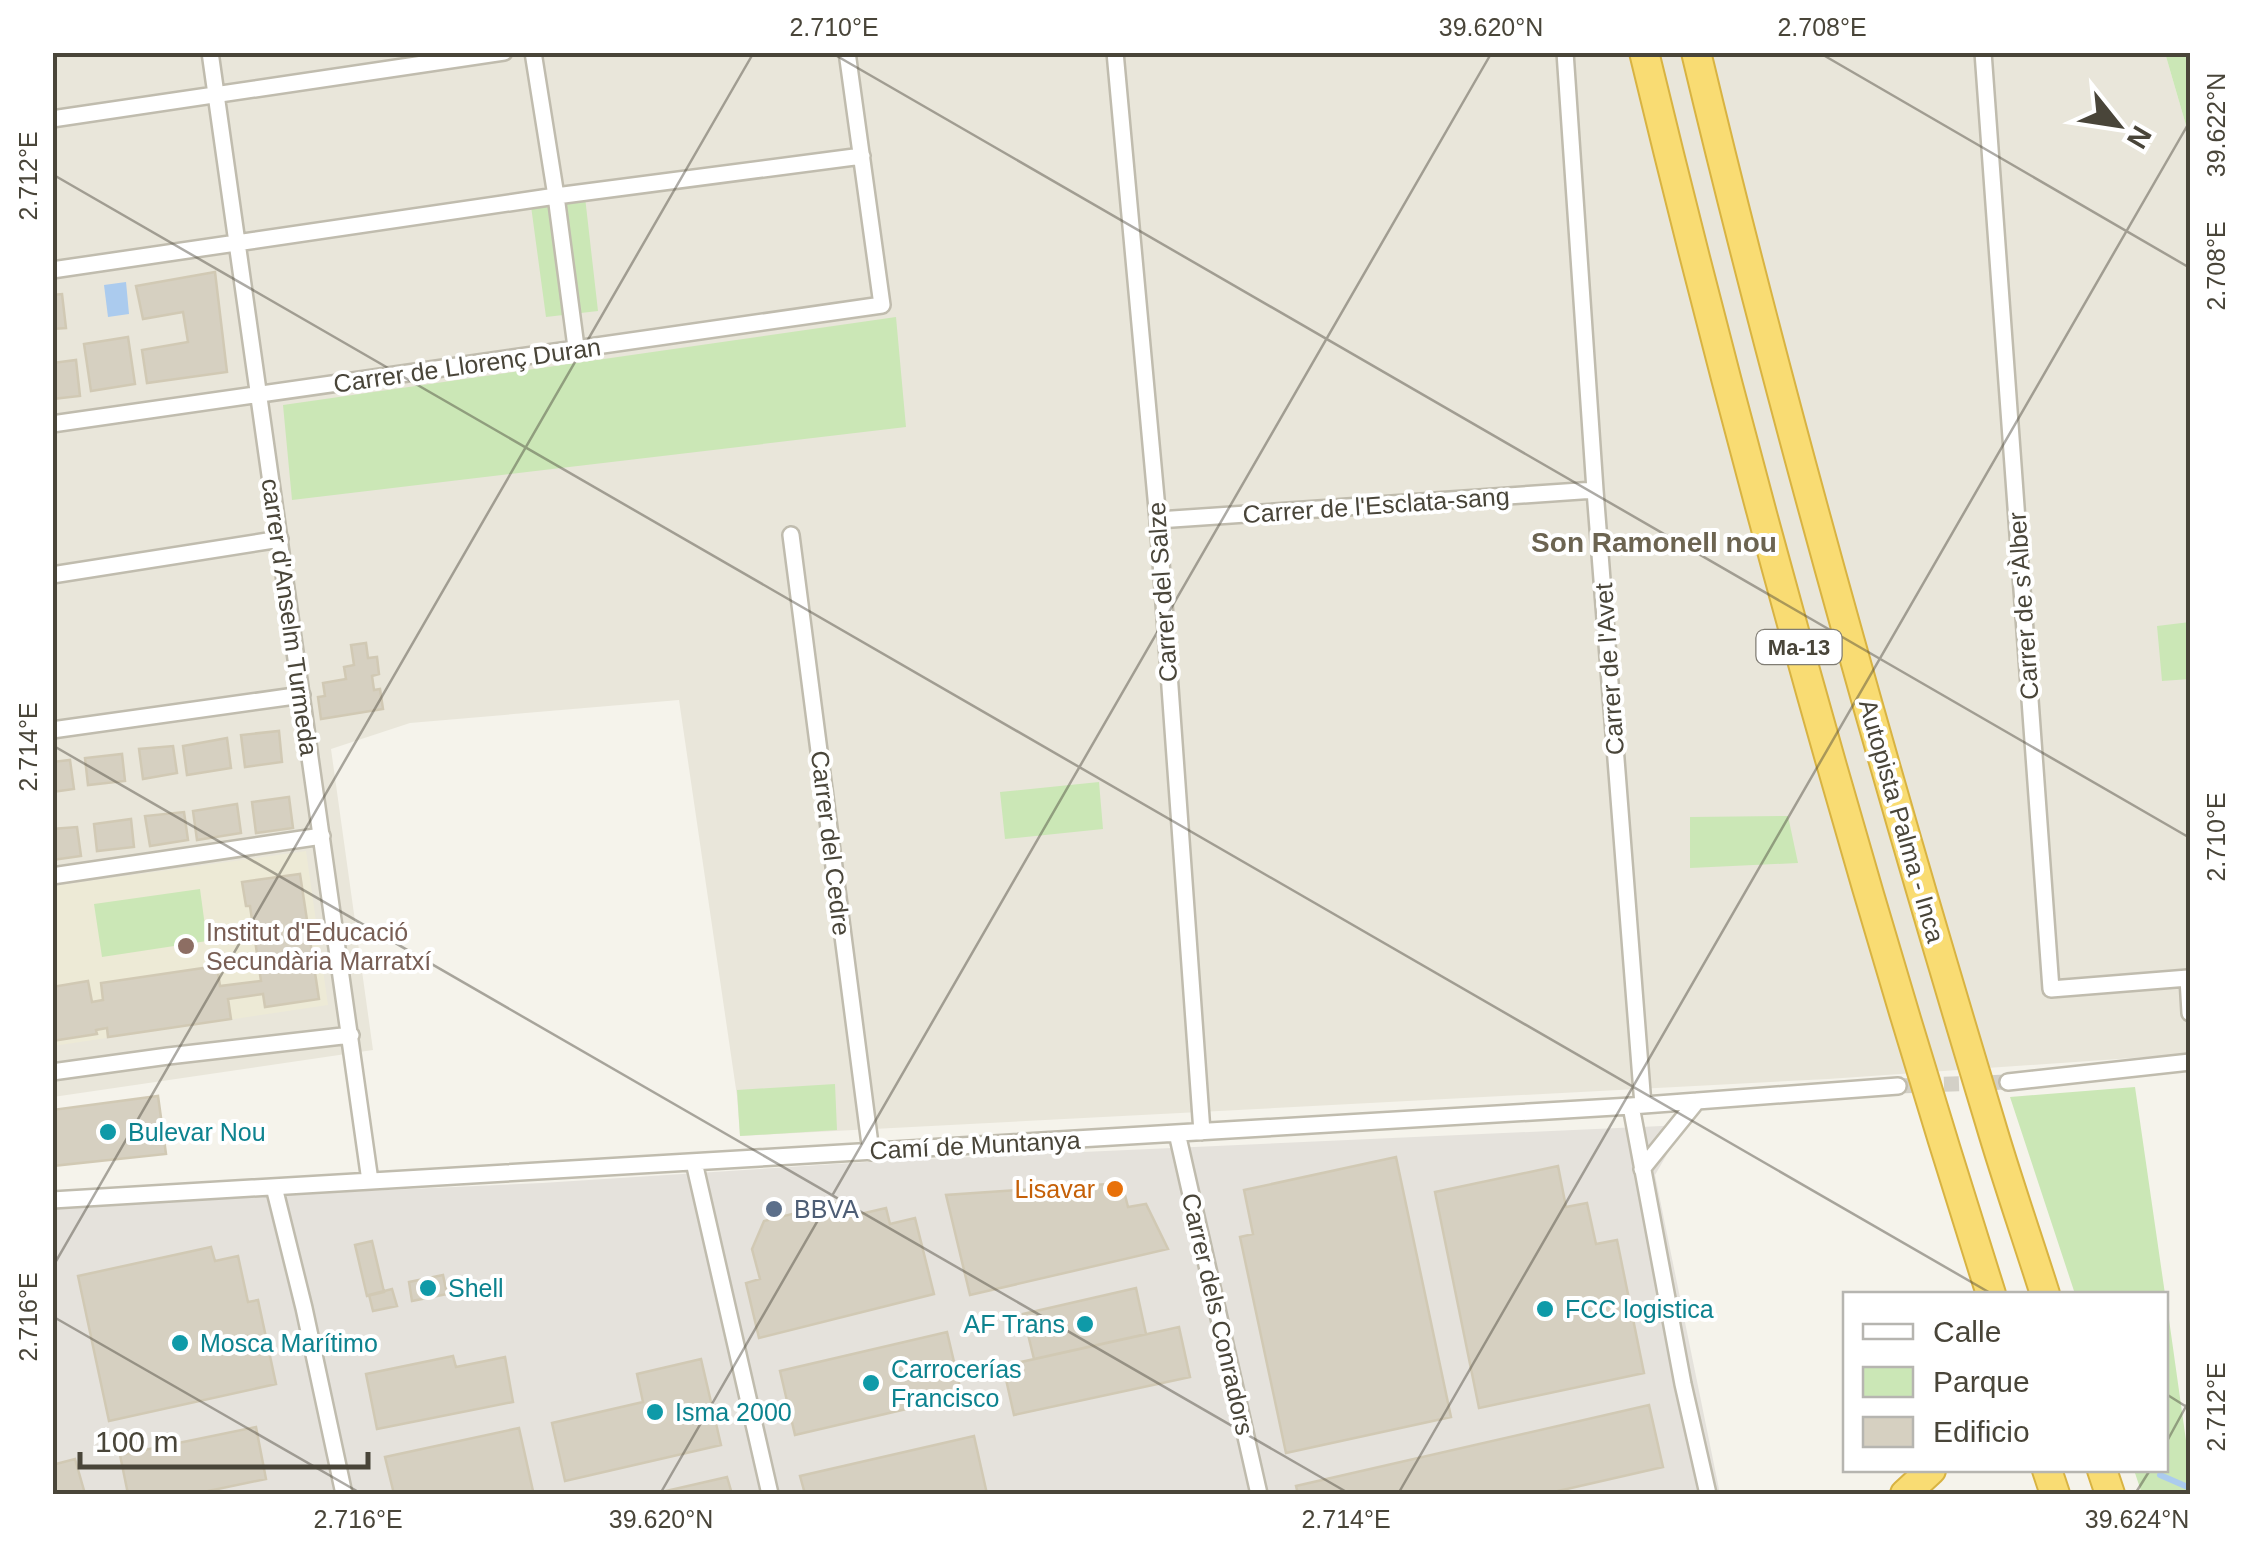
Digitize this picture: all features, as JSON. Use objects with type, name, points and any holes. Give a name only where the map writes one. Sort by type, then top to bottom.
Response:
[{"type":"highway","name":"Autopista Palma - Inca","points":[[1644,52],[1695,260],[1814,701],[1903,1012],[1990,1292]]},
{"type":"highway","name":"Autopista Palma - Inca","points":[[1696,52],[1777,377],[1855,660],[1991,1126],[2044,1292]]},
{"type":"highway","points":[[1972,1236],[1973,1292]]},
{"type":"highway","points":[[1905,1494],[1929,1472]]},
{"type":"street","name":"carrer d'Anselm Turmeda","points":[[210,52],[370,1182]]},
{"type":"street","points":[[52,119],[504,52]]},
{"type":"street","points":[[534,52],[576,347]]},
{"type":"street","points":[[52,270],[556,196],[862,156],[847,52]]},
{"type":"street","name":"Carrer del Salze","points":[[1115,52],[1158,520],[1202,1132]]},
{"type":"street","name":"Carrer de l'Avet","points":[[1565,52],[1642,1169],[1682,1384],[1708,1494]]},
{"type":"street","name":"Carrer de s'Àlber","points":[[1983,52],[2051,988],[2188,978],[2190,1012]]},
{"type":"street","name":"Carrer de Llorenç Duran","points":[[52,424],[882,305],[862,156]]},
{"type":"street","name":"Carrer de l'Esclata-sang","points":[[1158,520],[1595,490]]},
{"type":"street","name":"Carrer del Cedre","points":[[791,535],[870,1152]]},
{"type":"street","points":[[52,574],[280,539]]},
{"type":"street","points":[[52,730],[302,695]]},
{"type":"street","points":[[52,876],[322,836]]},
{"type":"street","points":[[52,1072],[351,1036]]},
{"type":"street","points":[[2008,1082],[2190,1062]]},
{"type":"street","name":"Camí de Muntanya","points":[[52,1200],[1637,1106],[1898,1086]]},
{"type":"street","points":[[1642,1169],[1697,1101]]},
{"type":"street","name":"Carrer dels Conradors","points":[[1178,1133],[1259,1494]]},
{"type":"street","points":[[694,1162],[770,1494]]},
{"type":"street","points":[[274,1187],[344,1494]]},
{"type":"shaded area","points":[[53,53],[2165,53],[2190,139],[2190,1054],[1828,1079],[740,1136],[679,700],[410,723],[331,749],[373,1050],[53,1097]]},
{"type":"shaded area","name":"Institut d'Educació Secundària Marratxí","points":[[306,851],[328,1005],[53,1046],[52,886]]},
{"type":"shaded area","points":[[1684,1125],[1655,1175],[1720,1494],[53,1494],[53,1205],[542,1183],[882,1161]]},
{"type":"green space","points":[[2165,53],[2190,53],[2190,139]]},
{"type":"green space","points":[[585,197],[598,311],[546,317],[531,206]]},
{"type":"green space","points":[[896,317],[906,427],[292,500],[283,405]]},
{"type":"green space","points":[[2190,622],[2190,679],[2162,681],[2157,626]]},
{"type":"green space","points":[[1099,782],[1103,829],[1005,839],[1000,792]]},
{"type":"green space","points":[[1788,816],[1798,863],[1690,868],[1690,817]]},
{"type":"green space","points":[[200,889],[207,941],[102,957],[94,904]]},
{"type":"green space","points":[[835,1084],[837,1130],[740,1136],[737,1090]]},
{"type":"green space","points":[[2135,1087],[2165,1292],[2074,1292],[2010,1097]]},
{"type":"green space","points":[[2168,1312],[2190,1469],[2190,1494],[2142,1494],[2135,1472],[2168,1472]]},
{"type":"water","points":[[126,282],[129,314],[108,317],[104,285]]},
{"type":"building","points":[[215,272],[227,372],[147,383],[142,350],[188,342],[183,312],[143,319],[136,286]]},
{"type":"building","points":[[62,294],[66,328],[52,329],[52,295]]},
{"type":"building","points":[[128,337],[135,384],[91,391],[84,344]]},
{"type":"building","points":[[76,360],[80,396],[52,399],[52,363]]},
{"type":"building","points":[[366,643],[368,658],[377,657],[379,674],[372,676],[374,690],[380,689],[383,709],[321,719],[318,697],[325,696],[323,683],[346,679],[344,667],[354,665],[351,645]]},
{"type":"building","points":[[279,731],[282,762],[245,767],[241,735]]},
{"type":"building","points":[[227,738],[231,768],[187,775],[183,746]]},
{"type":"building","points":[[173,746],[177,773],[143,779],[139,749]]},
{"type":"building","points":[[122,754],[125,781],[88,785],[85,758]]},
{"type":"building","points":[[70,760],[74,789],[52,792],[52,762]]},
{"type":"building","points":[[289,797],[293,828],[256,833],[252,802]]},
{"type":"building","points":[[237,804],[241,833],[197,840],[193,811]]},
{"type":"building","points":[[184,812],[188,840],[150,846],[145,816]]},
{"type":"building","points":[[131,819],[134,847],[97,851],[94,824]]},
{"type":"building","points":[[77,827],[81,856],[52,860],[52,829]]},
{"type":"building","points":[[300,874],[319,999],[265,1007],[263,994],[228,999],[231,1019],[108,1037],[107,1028],[96,1030],[97,1034],[52,1041],[52,987],[88,981],[92,1002],[103,1000],[101,983],[217,966],[220,986],[261,981],[250,906],[246,906],[242,882]]},
{"type":"building","name":"Bulevar Nou","points":[[158,1096],[166,1154],[52,1166],[52,1110]]},
{"type":"building","points":[[1396,1157],[1451,1417],[1286,1453],[1240,1237],[1253,1234],[1244,1190]]},
{"type":"building","name":"FCC logistica","points":[[1558,1166],[1566,1207],[1587,1203],[1596,1244],[1617,1240],[1644,1373],[1479,1408],[1435,1192]]},
{"type":"building","points":[[1122,1183],[1128,1207],[1146,1204],[1168,1249],[970,1295],[946,1195]]},
{"type":"building","points":[[852,1199],[856,1215],[886,1208],[890,1224],[915,1218],[934,1294],[759,1338],[746,1283],[760,1279],[752,1249],[764,1221]]},
{"type":"building","points":[[372,1241],[384,1292],[367,1296],[355,1245]]},
{"type":"building","name":"Mosca Marítimo","points":[[211,1247],[215,1261],[238,1256],[248,1302],[258,1300],[276,1384],[109,1421],[78,1276]]},
{"type":"building","name":"Shell","points":[[443,1275],[447,1294],[412,1301],[409,1282]]},
{"type":"building","name":"AF Trans","points":[[1136,1288],[1146,1334],[1034,1359],[1023,1314]]},
{"type":"building","points":[[392,1289],[397,1306],[373,1311],[369,1295]]},
{"type":"building","points":[[1179,1327],[1190,1377],[1014,1415],[1003,1366]]},
{"type":"building","name":"Carrocerías Francisco","points":[[947,1332],[962,1396],[795,1435],[780,1371]]},
{"type":"building","points":[[453,1356],[456,1367],[505,1357],[513,1402],[377,1429],[366,1374]]},
{"type":"building","name":"Isma 2000","points":[[701,1359],[721,1445],[565,1481],[552,1423],[643,1402],[637,1374]]},
{"type":"building","points":[[1649,1405],[1663,1467],[1545,1494],[1298,1494],[1296,1486]]},
{"type":"building","points":[[256,1427],[266,1479],[194,1494],[128,1494],[120,1455]]},
{"type":"building","points":[[519,1428],[533,1491],[394,1494],[385,1457]]},
{"type":"building","points":[[974,1436],[987,1494],[805,1494],[800,1476]]},
{"type":"building","points":[[75,1459],[85,1494],[52,1494],[52,1465]]},
{"type":"building","points":[[727,1477],[732,1494],[653,1494]]},
{"type":"waterway","points":[[2160,1475],[2190,1488]]},
{"type":"tunnel","points":[[1898,1086],[2008,1082]]},
{"type":"place","name":"Institut d'Educació Secundària Marratxí","points":[[186,946]]},
{"type":"place","name":"Bulevar Nou","points":[[108,1132]]},
{"type":"place","name":"Lisavar","points":[[1115,1189]]},
{"type":"place","name":"BBVA","points":[[774,1209]]},
{"type":"place","name":"Shell","points":[[428,1288]]},
{"type":"place","name":"FCC logistica","points":[[1545,1309]]},
{"type":"place","name":"AF Trans","points":[[1085,1324]]},
{"type":"place","name":"Mosca Marítimo","points":[[180,1343]]},
{"type":"place","name":"Carrocerías Francisco","points":[[871,1383]]},
{"type":"place","name":"Isma 2000","points":[[655,1412]]},
{"type":"district","name":"Son Ramonell nou","points":[[1654,542]]}]
